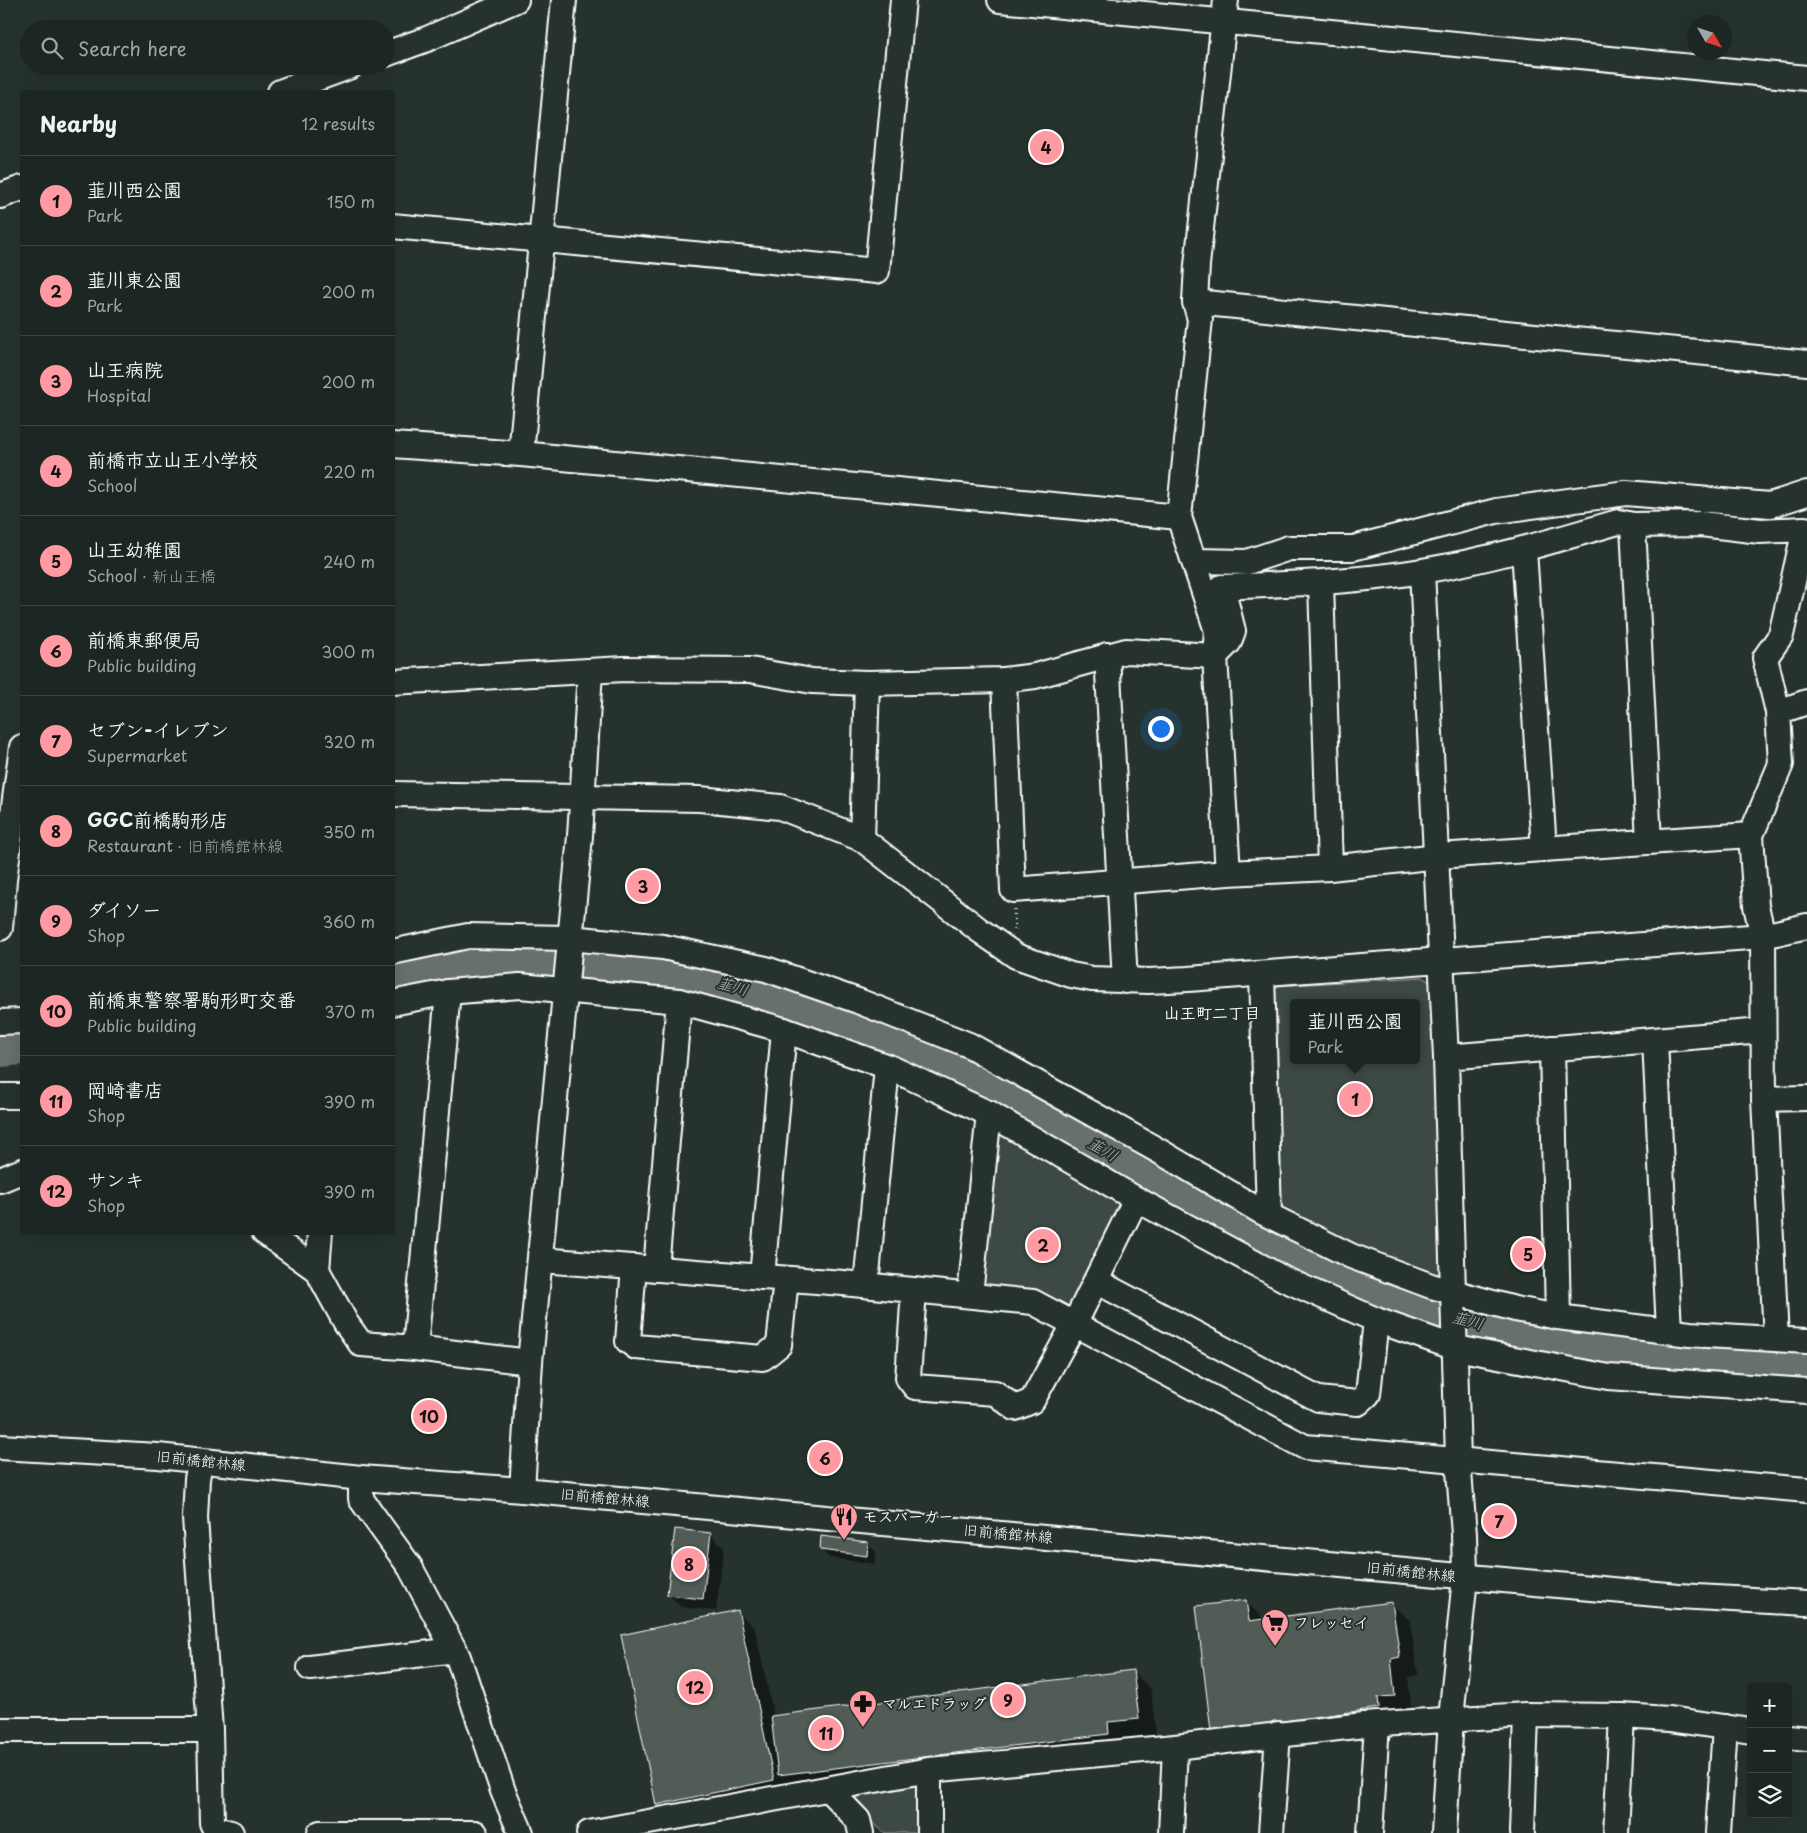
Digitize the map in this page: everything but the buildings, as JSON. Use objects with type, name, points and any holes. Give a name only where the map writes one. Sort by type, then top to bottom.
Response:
[{"type":"street","points":[[395,51],[427,39],[516,0]]},
{"type":"street","points":[[521,454],[564,0]]},
{"type":"street","points":[[395,226],[877,271],[903,0]]},
{"type":"street","points":[[1000,0],[1225,11],[1807,78]]},
{"type":"street","points":[[1225,11],[1195,302],[1200,319],[1179,518],[1217,631],[1215,656],[1228,873]]},
{"type":"street","points":[[285,90],[326,75]]},
{"type":"street","points":[[0,181],[7,178],[20,181]]},
{"type":"street","points":[[0,196],[20,189]]},
{"type":"street","points":[[1195,302],[1807,363]]},
{"type":"street","points":[[395,445],[521,454],[1179,518]]},
{"type":"street","points":[[1194,561],[1247,562],[1289,548],[1353,548],[1496,511],[1626,493],[1770,505],[1807,493]]},
{"type":"street","points":[[395,682],[624,669],[750,670],[812,681],[867,683],[1004,680],[1035,676],[1126,651],[1215,656],[1229,642],[1233,631],[1222,586],[1321,583],[1422,571],[1524,550],[1618,522],[1633,525],[1702,524],[1760,531],[1805,529],[1781,635],[1765,658],[1778,712],[1781,764],[1751,835],[1756,906],[1763,936],[1764,1099],[1776,1339]]},
{"type":"street","points":[[1633,525],[1648,842]]},
{"type":"street","points":[[1524,550],[1544,849]]},
{"type":"street","points":[[1422,571],[1438,856],[1456,1341],[1458,1459],[1464,1534],[1465,1577],[1451,1719],[1444,1833]]},
{"type":"street","points":[[1321,583],[1330,868]]},
{"type":"street","points":[[1106,655],[1125,980]]},
{"type":"street","points":[[522,1490],[530,1362],[580,836],[580,796],[590,671]]},
{"type":"street","points":[[1004,680],[1013,890],[1228,873],[1330,868],[1438,856],[1751,835]]},
{"type":"street","points":[[862,840],[867,683]]},
{"type":"street","points":[[1778,712],[1807,702]]},
{"type":"street","points":[[0,928],[2,879],[20,791]]},
{"type":"street","points":[[395,794],[700,799],[780,807],[862,840],[1016,956],[1071,975],[1092,979],[1158,981],[1262,974],[1763,936],[1807,926]]},
{"type":"street","points":[[395,951],[468,936],[663,947],[766,969],[858,1001],[969,1045],[1269,1215],[1351,1256],[1454,1300],[1558,1317],[1668,1331],[1807,1341]]},
{"type":"street","points":[[1262,974],[1269,1215]]},
{"type":"street","points":[[395,1002],[448,992],[520,986],[566,988],[679,1001],[784,1030],[887,1067],[989,1113],[1136,1199],[1284,1279],[1376,1320],[1609,1377],[1807,1391]]},
{"type":"street","points":[[415,1348],[448,992]]},
{"type":"street","points":[[679,1001],[645,1268],[628,1341],[636,1347],[763,1358],[779,1345],[786,1279]]},
{"type":"street","points":[[0,1022],[20,1021]]},
{"type":"street","points":[[762,1277],[784,1030]]},
{"type":"street","points":[[1446,1057],[1763,1031]]},
{"type":"street","points":[[1655,1040],[1668,1331]]},
{"type":"street","points":[[1552,1048],[1558,1317]]},
{"type":"street","points":[[866,1285],[887,1067]]},
{"type":"street","points":[[0,1096],[20,1096]]},
{"type":"street","points":[[1764,1099],[1807,1098]]},
{"type":"street","points":[[970,1295],[989,1113]]},
{"type":"street","points":[[0,1180],[20,1172]]},
{"type":"street","points":[[914,1290],[908,1378],[915,1387],[995,1393],[1015,1408],[1032,1401],[1075,1323],[1136,1199]]},
{"type":"street","points":[[268,1235],[317,1270],[361,1344],[415,1348],[530,1362]]},
{"type":"street","points":[[317,1270],[320,1235]]},
{"type":"street","points":[[540,1260],[866,1285],[1033,1302],[1305,1447],[1807,1490]]},
{"type":"street","points":[[1096,1281],[1318,1399],[1358,1403],[1368,1394],[1376,1320]]},
{"type":"street","name":"旧前橋館林線","points":[[0,1448],[158,1456],[361,1478],[522,1490],[1678,1596],[1807,1603]]},
{"type":"street","points":[[200,1462],[196,1479],[195,1518],[210,1730],[212,1805],[219,1832]]},
{"type":"street","points":[[361,1478],[361,1499],[410,1567],[455,1650],[467,1678],[503,1791],[521,1833]]},
{"type":"street","points":[[310,1668],[455,1650]]},
{"type":"street","points":[[1522,1833],[1526,1715]]},
{"type":"street","points":[[595,1832],[929,1770],[1175,1748],[1278,1734],[1377,1724],[1526,1715],[1622,1716],[1669,1719],[1747,1730]]},
{"type":"street","points":[[1616,1833],[1622,1716]]},
{"type":"street","points":[[1370,1833],[1377,1724]]},
{"type":"street","points":[[1718,1833],[1725,1727]]},
{"type":"street","points":[[0,1730],[210,1730]]},
{"type":"street","points":[[1271,1833],[1278,1734]]},
{"type":"street","points":[[1792,1737],[1807,1739]]},
{"type":"street","points":[[1171,1833],[1175,1748]]},
{"type":"street","points":[[929,1770],[929,1833]]},
{"type":"street","points":[[828,1789],[858,1820],[861,1833]]},
{"type":"street","points":[[320,1833],[389,1831],[475,1833]]},
{"type":"path","points":[[1013,890],[1016,956]]},
{"type":"shaded area","points":[[1423,977],[1432,984],[1443,1272],[1435,1278],[1286,1215],[1281,1209],[1269,997],[1278,986]]},
{"type":"shaded area","points":[[1004,1131],[1120,1198],[1123,1210],[1071,1308],[1062,1309],[985,1291],[978,1281],[993,1135]]},
{"type":"shaded area","points":[[914,1780],[921,1787],[920,1833],[885,1833],[848,1801],[850,1793]]},
{"type":"waterway","name":"韮川","points":[[395,979],[466,967],[529,965],[604,967],[664,972],[709,979],[786,1002],[921,1053],[974,1078],[1083,1137],[1282,1250],[1399,1302],[1557,1344],[1649,1357],[1783,1369],[1807,1369]]},
{"type":"waterway","name":"韮川","points":[[0,1051],[20,1049]]},
{"type":"place","name":"前橋市立山王小学校","points":[[1046,147]]},
{"type":"place","name":"山王病院","points":[[643,886]]},
{"type":"place","name":"韮川西公園","points":[[1355,1099]]},
{"type":"place","name":"韮川東公園","points":[[1043,1245]]},
{"type":"place","name":"山王幼稚園","points":[[1528,1254]]},
{"type":"place","name":"前橋東警察署駒形町交番","points":[[429,1416]]},
{"type":"place","name":"前橋東郵便局","points":[[825,1458]]},
{"type":"place","name":"セブン-イレブン","points":[[1499,1521]]},
{"type":"place","name":"モスバーガー","points":[[844,1541]]},
{"type":"place","name":"GGC前橋駒形店","points":[[689,1564]]},
{"type":"place","name":"フレッセイ","points":[[1275,1647]]},
{"type":"place","name":"サンキ","points":[[695,1687]]},
{"type":"place","name":"ダイソー","points":[[1008,1700]]},
{"type":"place","name":"マルエドラッグ","points":[[863,1728]]},
{"type":"place","name":"岡崎書店","points":[[826,1733]]},
{"type":"district","name":"山王町二丁目","points":[[1212,1013]]}]
